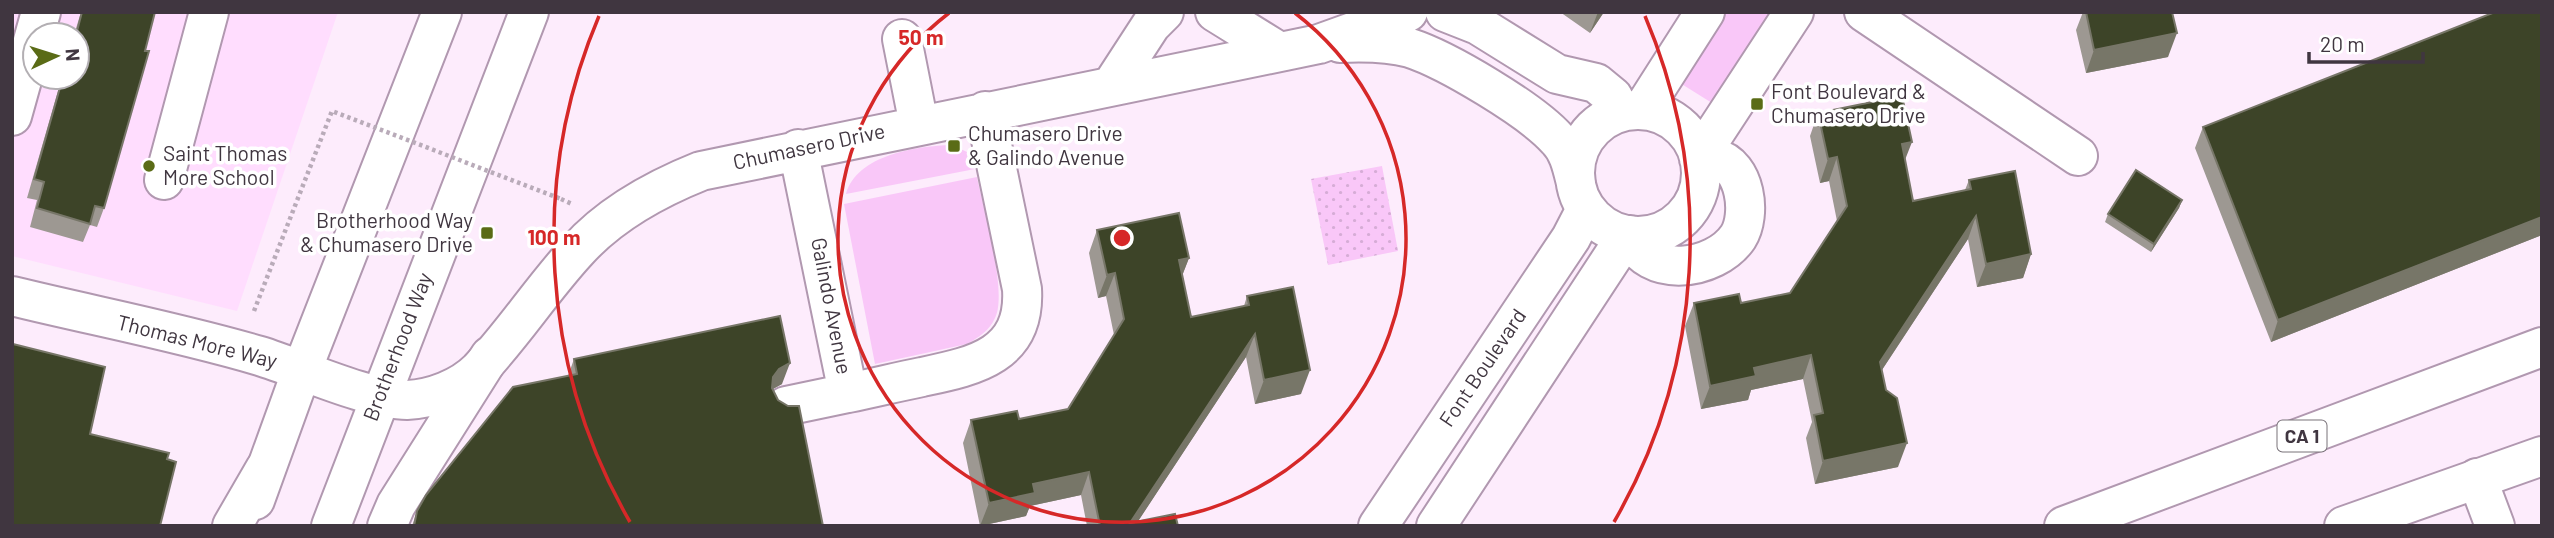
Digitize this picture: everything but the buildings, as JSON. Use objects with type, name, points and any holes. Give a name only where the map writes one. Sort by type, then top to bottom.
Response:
[{"type":"main road","points":[[12,116],[41,12]]},
{"type":"main road","points":[[164,180],[209,12]]},
{"type":"main road","points":[[247,526],[302,370],[442,12]]},
{"type":"main road","name":"Brotherhood Way","points":[[331,526],[529,12]]},
{"type":"main road","points":[[1112,85],[1151,25],[1164,12]]},
{"type":"main road","points":[[1215,12],[1278,51]]},
{"type":"main road","name":"Chumasero Drive","points":[[1319,44],[1408,12]]},
{"type":"main road","points":[[1445,12],[1478,25],[1557,74],[1596,83],[1631,111]]},
{"type":"main road","points":[[1631,111],[1705,12]]},
{"type":"main road","points":[[1699,158],[1794,12]]},
{"type":"main road","points":[[1864,12],[2078,156]]},
{"type":"main road","points":[[902,38],[919,125]]},
{"type":"main road","name":"Chumasero Drive","points":[[379,396],[407,400],[440,393],[471,376],[576,251],[632,207],[661,189],[701,171],[1319,44],[1382,44],[1408,48],[1456,68],[1541,124],[1559,140],[1569,158],[1581,197]]},
{"type":"main road","name":"Galindo Avenue","points":[[798,149],[848,393],[979,364],[1003,347],[1016,328],[1022,305],[1022,289],[985,111]]},
{"type":"main road","points":[[1631,111],[1662,114],[1678,124],[1691,139],[1699,158],[1701,177],[1696,198],[1685,215],[1668,229],[1648,235],[1629,235],[1599,222],[1581,197],[1580,149],[1590,133],[1603,120],[1631,111]]},
{"type":"main road","points":[[1629,235],[1634,247],[1648,261],[1672,266],[1704,261],[1721,253],[1739,236],[1745,209],[1742,186],[1733,169],[1717,158],[1699,158]]},
{"type":"main road","name":"Font Boulevard","points":[[1378,526],[1571,238],[1581,197]]},
{"type":"main road","points":[[1436,526],[1629,235]]},
{"type":"main road","name":"Thomas More Way","points":[[12,296],[257,355],[379,396]]},
{"type":"main road","name":"CA 1","points":[[2064,526],[2542,346]]},
{"type":"main road","points":[[387,526],[396,505],[490,356]]},
{"type":"main road","points":[[786,406],[848,393]]},
{"type":"main road","points":[[2344,526],[2477,478],[2536,461]]},
{"type":"main road","points":[[232,526],[265,469]]},
{"type":"main road","points":[[2477,478],[2494,526]]},
{"type":"path","points":[[254,311],[332,111],[561,199]]},
{"type":"shaded area","name":"Saint Thomas More School","points":[[12,12],[338,12],[237,311],[12,256]]},
{"type":"shaded area","points":[[1726,12],[1772,12],[1712,103],[1680,83]]},
{"type":"shaded area","points":[[952,145],[967,152],[975,169],[846,194],[852,181],[862,170],[890,155]]},
{"type":"shaded area","points":[[1382,166],[1398,251],[1328,265],[1311,179]]},
{"type":"shaded area","points":[[977,177],[997,270],[998,306],[993,322],[967,344],[875,364],[844,204]]},
{"type":"place","name":"Font Boulevard & Chumasero Drive","points":[[1757,104]]},
{"type":"place","name":"Chumasero Drive & Galindo Avenue","points":[[954,146]]},
{"type":"place","name":"Saint Thomas More School","points":[[149,166]]},
{"type":"place","name":"Brotherhood Way & Chumasero Drive","points":[[487,233]]}]
